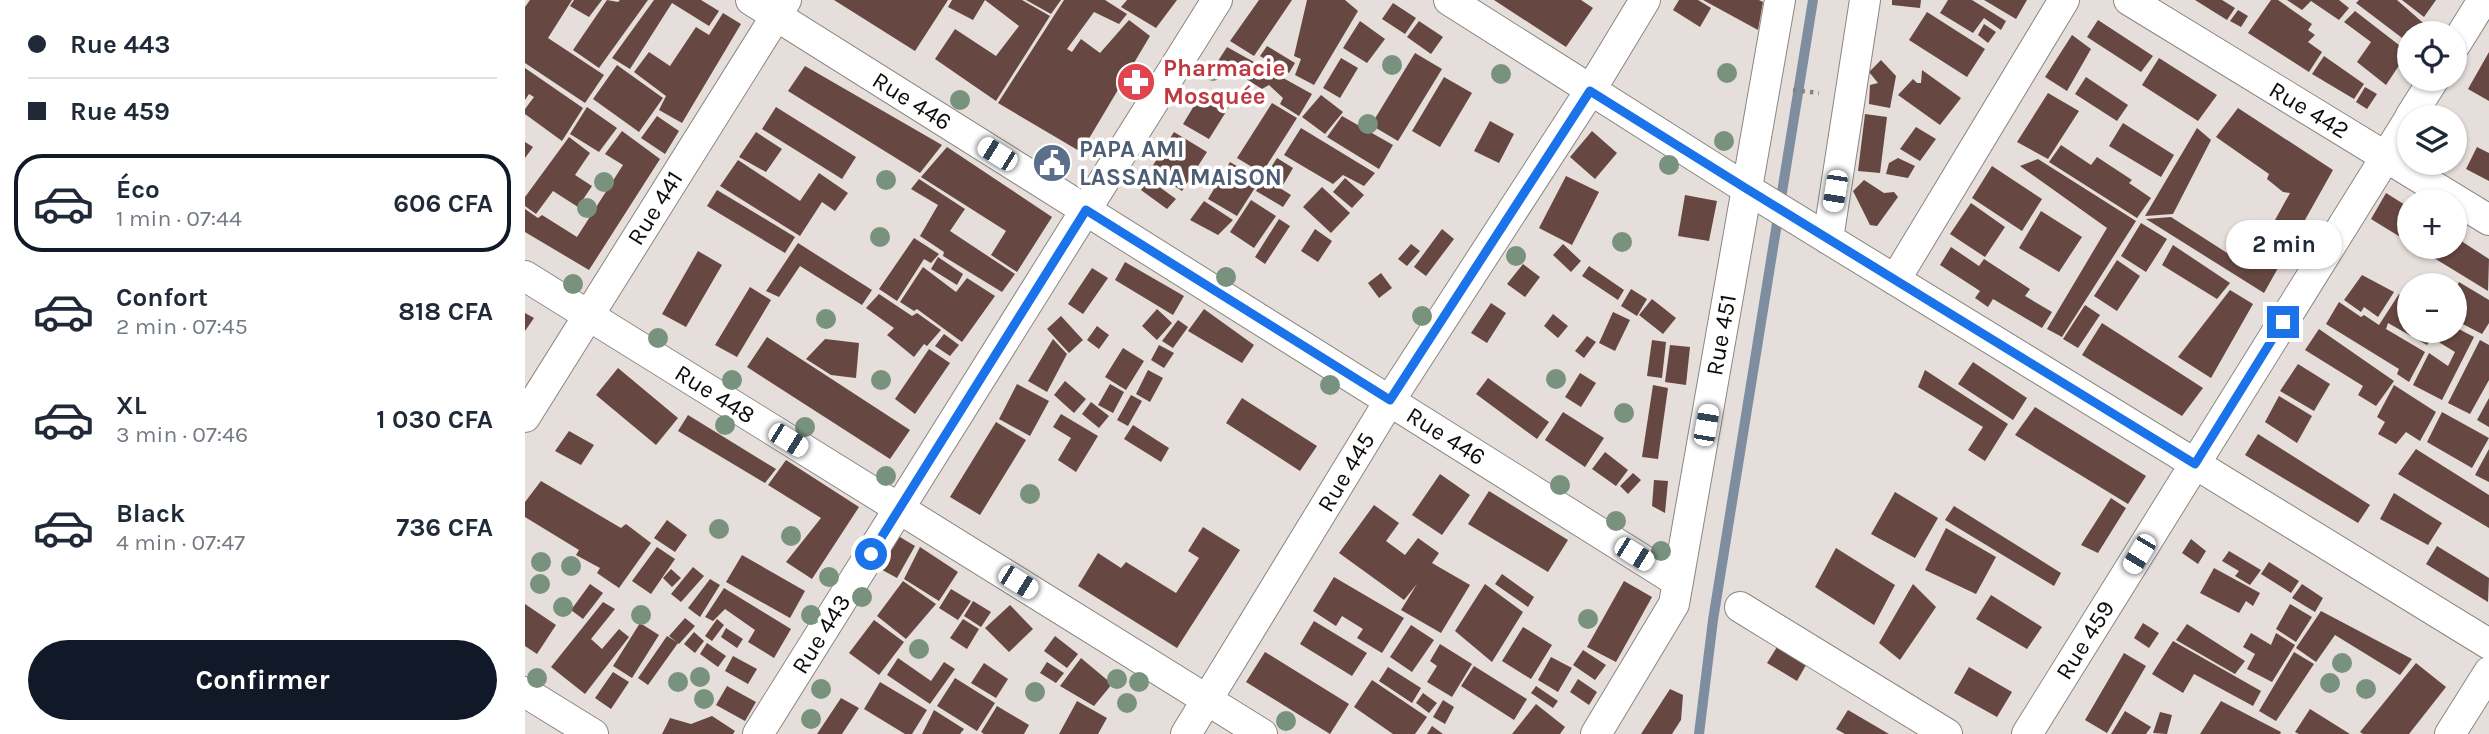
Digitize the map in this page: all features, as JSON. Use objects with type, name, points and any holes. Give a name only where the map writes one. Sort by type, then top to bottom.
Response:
[{"type":"street","name":"Rue 446","points":[[751,0],[781,8],[1086,210],[1678,582]]},
{"type":"street","name":"Rue 443","points":[[758,734],[1217,0]]},
{"type":"street","points":[[1450,0],[1747,189],[2489,645]]},
{"type":"street","name":"Rue 445","points":[[1186,734],[1390,400],[1590,91],[1645,0]]},
{"type":"street","name":"Rue 451","points":[[1596,734],[1674,604],[1780,0]]},
{"type":"street","points":[[1828,239],[1865,0]]},
{"type":"street","points":[[1895,280],[2064,0]]},
{"type":"street","name":"Rue 442","points":[[2129,0],[2489,220]]},
{"type":"street","points":[[2467,26],[2483,0]]},
{"type":"street","name":"Rue 441","points":[[525,417],[781,8]]},
{"type":"street","name":"Rue 459","points":[[2027,734],[2397,139]]},
{"type":"street","name":"Rue 448","points":[[525,276],[1262,734]]},
{"type":"street","points":[[1740,607],[1947,734]]},
{"type":"street","points":[[2450,734],[2489,672]]},
{"type":"street","points":[[525,692],[593,734]]},
{"type":"building","points":[[530,0],[572,0],[548,38],[604,75],[585,103],[525,63],[525,7]]},
{"type":"building","points":[[574,0],[602,0],[589,17],[570,6]]},
{"type":"building","points":[[607,0],[648,0],[599,68],[573,50]]},
{"type":"building","points":[[654,0],[701,0],[719,11],[709,26],[672,3],[630,69],[612,58]]},
{"type":"building","points":[[834,0],[948,0],[915,51]]},
{"type":"building","points":[[952,0],[985,0],[973,20],[948,7]]},
{"type":"building","points":[[985,0],[1022,0],[1050,16],[996,101],[935,59],[955,29],[996,56],[1019,26]]},
{"type":"building","points":[[1026,0],[1061,0],[1051,14]]},
{"type":"building","points":[[1064,0],[1105,0],[1127,14],[1119,24],[1094,12],[1067,49],[1072,52],[1081,39],[1100,53],[1129,20],[1150,36],[1081,152],[998,103]]},
{"type":"building","points":[[1127,0],[1177,0],[1156,28],[1121,7]]},
{"type":"building","points":[[1259,0],[1292,0],[1254,56],[1230,41]]},
{"type":"building","points":[[1307,0],[1345,0],[1358,11],[1314,85],[1295,75],[1301,59],[1294,56]]},
{"type":"building","points":[[1494,0],[1581,0],[1593,8],[1566,47]]},
{"type":"building","points":[[1679,0],[1698,0],[1711,8],[1700,27],[1673,10]]},
{"type":"building","points":[[1703,0],[1763,2],[1758,30]]},
{"type":"building","points":[[1892,0],[1921,0],[1920,8],[1892,5]]},
{"type":"building","points":[[1948,0],[1972,0],[2006,21],[2001,30],[1984,18],[1973,33],[1940,13]]},
{"type":"building","points":[[1984,0],[2027,0],[2016,19]]},
{"type":"building","points":[[2195,0],[2222,0],[2235,8],[2227,20]]},
{"type":"building","points":[[2271,0],[2278,0],[2312,24],[2308,30],[2315,35],[2308,42],[2322,52],[2309,72],[2248,33]]},
{"type":"building","points":[[2287,0],[2339,0],[2349,8],[2339,20],[2311,1],[2302,10]]},
{"type":"building","points":[[2359,0],[2397,0],[2421,21],[2397,21],[2397,34],[2356,3]]},
{"type":"building","points":[[2402,0],[2436,0],[2424,17]]},
{"type":"building","points":[[1393,3],[1416,18],[1405,34],[1382,19]]},
{"type":"building","points":[[2238,10],[2248,16],[2241,27],[2230,21]]},
{"type":"building","points":[[2355,11],[2397,43],[2397,68],[2386,85],[2357,62],[2371,42],[2344,22]]},
{"type":"building","points":[[1927,12],[1985,49],[1967,77],[1909,40]]},
{"type":"building","points":[[723,13],[741,24],[682,123],[659,110],[666,96],[634,72],[649,52],[670,66],[696,27],[709,35]]},
{"type":"building","points":[[2098,20],[2153,56],[2141,72],[2087,37]]},
{"type":"building","points":[[1360,21],[1385,39],[1367,63],[1343,48]]},
{"type":"building","points":[[1419,21],[1443,37],[1431,54],[1407,37]]},
{"type":"building","points":[[1984,24],[1996,32],[1988,43],[1978,35]]},
{"type":"building","points":[[2072,35],[2091,49],[2067,91],[2045,77]]},
{"type":"building","points":[[1267,46],[1295,63],[1289,73],[1260,56]]},
{"type":"building","points":[[1227,47],[1312,94],[1299,116],[1280,104],[1283,98],[1269,85],[1262,89],[1218,61]]},
{"type":"building","points":[[2489,52],[2489,101],[2468,89]]},
{"type":"building","points":[[1415,53],[1442,69],[1398,141],[1371,125]]},
{"type":"building","points":[[2324,56],[2364,84],[2354,99],[2312,74]]},
{"type":"building","points":[[1341,58],[1358,68],[1340,98],[1323,88]]},
{"type":"building","points":[[2159,58],[2217,95],[2198,121],[2142,85]]},
{"type":"building","points":[[1881,60],[1896,76],[1890,108],[1869,104],[1870,85],[1878,83],[1869,72]]},
{"type":"building","points":[[617,65],[663,98],[639,132],[593,99]]},
{"type":"building","points":[[805,66],[942,145],[920,173],[788,91]]},
{"type":"building","points":[[525,68],[583,108],[562,141],[525,114],[525,109],[534,97],[529,94],[525,100]]},
{"type":"building","points":[[1922,70],[1961,98],[1940,125],[1898,95],[1913,79],[1921,83]]},
{"type":"building","points":[[1444,77],[1472,93],[1440,147],[1412,131]]},
{"type":"building","points":[[2086,77],[2128,105],[2117,121],[2075,94]]},
{"type":"building","points":[[2365,87],[2377,94],[2367,109],[2356,102]]},
{"type":"building","points":[[1203,91],[1229,107],[1209,139],[1183,124]]},
{"type":"building","points":[[2048,93],[2079,111],[2048,159],[2017,142]]},
{"type":"building","points":[[1321,95],[1343,112],[1325,134],[1302,117]]},
{"type":"building","points":[[1272,103],[1297,118],[1262,173],[1237,158]]},
{"type":"building","points":[[587,107],[617,128],[599,152],[570,134]]},
{"type":"building","points":[[776,107],[856,157],[842,179],[762,129]]},
{"type":"building","points":[[2238,108],[2333,170],[2264,293],[2146,219],[2171,217],[2249,267],[2290,193],[2283,192],[2267,179],[2269,174],[2216,137]]},
{"type":"building","points":[[1865,114],[1887,117],[1880,173],[1858,171]]},
{"type":"building","points":[[657,116],[679,131],[665,154],[641,138]]},
{"type":"building","points":[[1342,116],[1393,145],[1379,169],[1327,137]]},
{"type":"building","points":[[1490,121],[1514,134],[1499,163],[1474,151]]},
{"type":"building","points":[[2123,123],[2174,155],[2161,177],[2109,146]]},
{"type":"building","points":[[1916,127],[1936,139],[1920,161],[1900,149]]},
{"type":"building","points":[[1301,128],[1375,173],[1364,186],[1343,175],[1333,184],[1284,155]]},
{"type":"building","points":[[2197,128],[2211,140],[2173,214],[2145,216]]},
{"type":"building","points":[[622,131],[660,159],[589,270],[525,232],[525,209],[538,218],[542,215],[577,237],[623,165],[605,154]]},
{"type":"building","points":[[1592,131],[1617,153],[1595,179],[1570,157]]},
{"type":"building","points":[[756,132],[782,149],[766,172],[739,157]]},
{"type":"building","points":[[1174,132],[1207,152],[1182,191],[1150,170]]},
{"type":"building","points":[[569,137],[590,153],[575,175],[592,186],[578,207],[553,191],[536,214],[525,206],[525,197]]},
{"type":"building","points":[[525,142],[533,147],[525,158]]},
{"type":"building","points":[[2061,145],[2091,165],[2097,157],[2132,180],[2129,183],[2151,198],[2137,218],[2049,162]]},
{"type":"building","points":[[947,147],[1052,217],[1017,272],[991,255],[1006,231],[921,177]]},
{"type":"building","points":[[2477,147],[2489,153],[2489,181],[2467,170]]},
{"type":"building","points":[[1277,158],[1293,168],[1283,185],[1266,175]]},
{"type":"building","points":[[1898,158],[1915,166],[1908,178],[1886,174],[1889,163]]},
{"type":"building","points":[[2038,159],[2136,221],[2062,337],[2047,329],[2107,228],[2020,166]]},
{"type":"building","points":[[738,160],[800,201],[819,173],[848,193],[835,211],[822,202],[800,236],[720,186]]},
{"type":"building","points":[[1230,162],[1260,180],[1237,216],[1208,199]]},
{"type":"building","points":[[1992,166],[2042,199],[2022,231],[1972,198]]},
{"type":"building","points":[[1566,176],[1599,192],[1572,245],[1539,228]]},
{"type":"building","points":[[1264,178],[1291,195],[1283,207],[1256,191]]},
{"type":"building","points":[[1345,178],[1364,195],[1352,208],[1333,192]]},
{"type":"building","points":[[919,179],[965,209],[950,231],[1015,274],[1002,292],[943,256],[944,252],[920,236],[938,205],[911,189]]},
{"type":"building","points":[[1150,180],[1176,199],[1167,209],[1141,190]]},
{"type":"building","points":[[1864,180],[1884,193],[1894,192],[1898,197],[1877,226],[1870,225],[1853,191]]},
{"type":"building","points":[[1322,187],[1350,213],[1331,233],[1303,207]]},
{"type":"building","points":[[717,190],[795,237],[785,253],[707,206]]},
{"type":"building","points":[[2386,193],[2397,200],[2397,235],[2371,219]]},
{"type":"building","points":[[1685,195],[1717,201],[1709,241],[1678,236]]},
{"type":"building","points":[[1251,200],[1276,216],[1254,248],[1230,232]]},
{"type":"building","points":[[1204,201],[1233,220],[1218,235],[1190,220]]},
{"type":"building","points":[[1971,203],[2005,227],[1985,257],[1950,234]]},
{"type":"building","points":[[2041,211],[2082,237],[2059,272],[2019,248]]},
{"type":"building","points":[[1279,219],[1290,226],[1265,264],[1255,257]]},
{"type":"building","points":[[2141,223],[2167,239],[2146,272],[2121,256]]},
{"type":"building","points":[[1315,229],[1332,241],[1318,262],[1301,251]]},
{"type":"building","points":[[1442,229],[1454,239],[1426,276],[1414,267]]},
{"type":"building","points":[[914,238],[939,254],[931,263],[924,259],[897,301],[879,289]]},
{"type":"building","points":[[798,243],[872,290],[862,305],[800,266],[779,297],[766,291]]},
{"type":"building","points":[[1411,244],[1420,251],[1407,266],[1398,259]]},
{"type":"building","points":[[1563,244],[1581,261],[1571,272],[1553,255]]},
{"type":"building","points":[[2173,245],[2230,283],[2217,299],[2162,265]]},
{"type":"building","points":[[2467,245],[2489,259],[2488,291],[2467,278],[2467,273],[2459,273],[2436,259],[2467,259]]},
{"type":"building","points":[[1951,247],[1979,266],[1984,259],[2030,289],[2025,296],[2052,312],[2042,328],[1993,299],[1988,307],[1975,298],[1980,291],[1940,265]]},
{"type":"building","points":[[698,251],[722,265],[686,327],[662,314]]},
{"type":"building","points":[[938,257],[963,274],[957,285],[931,269]]},
{"type":"building","points":[[2117,260],[2140,276],[2117,311],[2094,296]]},
{"type":"building","points":[[1125,262],[1184,296],[1173,315],[1115,280]]},
{"type":"building","points":[[1523,264],[1540,277],[1525,297],[1507,284]]},
{"type":"building","points":[[1589,266],[1624,290],[1618,300],[1582,276]]},
{"type":"building","points":[[923,267],[956,292],[967,278],[995,296],[962,342],[917,309],[914,311],[900,302]]},
{"type":"building","points":[[1092,268],[1108,278],[1083,314],[1068,304]]},
{"type":"building","points":[[1381,273],[1392,288],[1379,298],[1368,283]]},
{"type":"building","points":[[2362,275],[2394,292],[2378,317],[2364,307],[2361,312],[2344,300]]},
{"type":"building","points":[[750,287],[771,300],[737,357],[715,345]]},
{"type":"building","points":[[2467,287],[2489,300],[2489,323],[2482,334],[2467,326]]},
{"type":"building","points":[[1631,289],[1647,299],[1637,316],[1621,306]]},
{"type":"building","points":[[2230,290],[2253,304],[2211,378],[2178,357]]},
{"type":"building","points":[[879,294],[912,316],[917,313],[941,330],[927,346],[924,344],[914,357],[887,335],[894,328],[866,308]]},
{"type":"building","points":[[2397,297],[2397,328],[2388,323],[2386,329],[2397,335],[2397,343],[2410,343],[2425,352],[2409,382],[2397,374],[2399,369],[2326,324],[2339,302],[2379,325]]},
{"type":"building","points":[[1652,299],[1676,318],[1663,334],[1639,315]]},
{"type":"building","points":[[1491,303],[1506,313],[1487,343],[1471,333]]},
{"type":"building","points":[[2085,305],[2100,315],[2078,348],[2063,339]]},
{"type":"building","points":[[1157,309],[1172,323],[1157,340],[1142,326]]},
{"type":"building","points":[[1204,309],[1254,345],[1242,363],[1188,331]]},
{"type":"building","points":[[1613,312],[1630,320],[1615,351],[1599,343]]},
{"type":"building","points":[[525,313],[534,318],[525,331]]},
{"type":"building","points":[[1553,314],[1568,326],[1558,338],[1544,326]]},
{"type":"building","points":[[1061,316],[1083,340],[1069,353],[1047,329]]},
{"type":"building","points":[[1178,320],[1188,327],[1173,348],[1162,341]]},
{"type":"building","points":[[2102,323],[2203,388],[2182,416],[2082,355]]},
{"type":"building","points":[[1097,326],[1109,335],[1099,349],[1087,340]]},
{"type":"building","points":[[2319,329],[2394,381],[2376,406],[2358,395],[2363,386],[2305,350]]},
{"type":"building","points":[[2467,333],[2474,337],[2442,400],[2413,385],[2429,353],[2448,366],[2455,352],[2440,343],[2467,343]]},
{"type":"building","points":[[944,334],[959,345],[950,356],[935,346]]},
{"type":"building","points":[[1587,336],[1596,342],[1584,358],[1575,351]]},
{"type":"building","points":[[767,337],[910,430],[890,459],[747,367]]},
{"type":"building","points":[[825,339],[859,343],[856,378],[831,375],[806,359]]},
{"type":"building","points":[[1053,339],[1067,354],[1047,392],[1028,381]]},
{"type":"building","points":[[1652,340],[1666,342],[1662,378],[1647,376]]},
{"type":"building","points":[[2480,340],[2489,345],[2489,380],[2470,414],[2448,403]]},
{"type":"building","points":[[1159,345],[1174,353],[1164,368],[1151,360]]},
{"type":"building","points":[[1670,345],[1690,347],[1686,385],[1665,382]]},
{"type":"building","points":[[1123,348],[1144,361],[1126,390],[1105,377]]},
{"type":"building","points":[[929,349],[950,363],[915,414],[895,399]]},
{"type":"building","points":[[1973,362],[2027,398],[2013,420],[1958,384]]},
{"type":"building","points":[[2298,364],[2330,384],[2314,411],[2280,391]]},
{"type":"building","points":[[618,368],[678,418],[656,445],[596,395]]},
{"type":"building","points":[[1148,370],[1163,378],[1150,402],[1136,394]]},
{"type":"building","points":[[1925,370],[2008,424],[1985,461],[1968,450],[1983,427],[1918,387]]},
{"type":"building","points":[[1580,373],[1596,383],[1581,407],[1565,397]]},
{"type":"building","points":[[1488,378],[1549,422],[1537,439],[1476,394]]},
{"type":"building","points":[[1065,381],[1086,399],[1074,413],[1054,395]]},
{"type":"building","points":[[1017,384],[1049,401],[1030,436],[999,419]]},
{"type":"building","points":[[1110,384],[1124,392],[1113,413],[1098,405]]},
{"type":"building","points":[[1653,385],[1668,388],[1658,459],[1642,457]]},
{"type":"building","points":[[2394,385],[2436,412],[2420,441],[2406,432],[2396,444],[2378,434],[2385,422],[2377,417]]},
{"type":"building","points":[[1131,395],[1142,401],[1128,426],[1117,420]]},
{"type":"building","points":[[2279,396],[2312,416],[2297,443],[2265,422]]},
{"type":"building","points":[[1242,398],[1317,446],[1300,471],[1226,423]]},
{"type":"building","points":[[2489,398],[2489,427],[2477,420]]},
{"type":"building","points":[[1091,402],[1109,416],[1099,428],[1082,414]]},
{"type":"building","points":[[2035,407],[2146,476],[2128,504],[2015,435]]},
{"type":"building","points":[[1563,412],[1604,438],[1585,467],[1545,440]]},
{"type":"building","points":[[2442,412],[2489,438],[2472,468],[2427,442]]},
{"type":"building","points":[[1061,414],[1098,436],[1076,472],[1058,460],[1071,438],[1053,427]]},
{"type":"building","points":[[688,415],[776,469],[765,483],[678,431]]},
{"type":"building","points":[[996,422],[1026,440],[980,515],[950,497]]},
{"type":"building","points":[[1133,425],[1169,448],[1161,462],[1124,439]]},
{"type":"building","points":[[569,431],[594,445],[581,465],[555,451]]},
{"type":"building","points":[[2258,434],[2370,505],[2358,523],[2245,455]]},
{"type":"building","points":[[2416,449],[2489,495],[2489,528],[2398,474]]},
{"type":"building","points":[[2489,449],[2489,482],[2475,475]]},
{"type":"building","points":[[1605,452],[1628,470],[1616,486],[1592,469]]},
{"type":"building","points":[[786,460],[859,507],[812,579],[786,562],[821,518],[768,485]]},
{"type":"building","points":[[1633,473],[1641,480],[1628,494],[1620,486]]},
{"type":"building","points":[[1440,474],[1470,495],[1442,535],[1412,515]]},
{"type":"building","points":[[1654,480],[1668,481],[1665,513],[1652,506]]},
{"type":"building","points":[[541,481],[621,528],[626,524],[651,543],[619,588],[597,573],[600,568],[576,555],[579,550],[525,517],[525,502]]},
{"type":"building","points":[[1489,491],[1568,540],[1548,572],[1468,524]]},
{"type":"building","points":[[1895,492],[1938,518],[1915,558],[1871,534]]},
{"type":"building","points":[[2394,493],[2442,523],[2428,545],[2380,519]]},
{"type":"building","points":[[2111,498],[2126,508],[2098,553],[2081,545]]},
{"type":"building","points":[[1374,505],[1399,523],[1386,541],[1405,555],[1418,538],[1439,553],[1432,563],[1470,585],[1441,633],[1401,610],[1417,584],[1404,600],[1339,553]]},
{"type":"building","points":[[1954,506],[2061,573],[2054,586],[1945,520]]},
{"type":"building","points":[[667,520],[687,535],[675,552],[654,538]]},
{"type":"building","points":[[1203,527],[1240,550],[1177,648],[1078,586],[1098,553],[1121,568],[1126,562],[1176,593],[1199,558],[1188,551]]},
{"type":"building","points":[[1946,528],[1996,557],[1976,594],[1925,570]]},
{"type":"building","points":[[895,534],[915,546],[897,578],[875,566]]},
{"type":"building","points":[[2191,539],[2206,551],[2198,564],[2182,553]]},
{"type":"building","points":[[2437,546],[2489,578],[2488,602],[2426,564]]},
{"type":"building","points":[[657,547],[675,559],[651,594],[632,581]]},
{"type":"building","points":[[920,547],[958,572],[939,601],[904,579]]},
{"type":"building","points":[[1836,548],[1895,585],[1874,625],[1815,587]]},
{"type":"building","points":[[2229,551],[2261,570],[2250,585],[2235,576],[2239,571],[2222,561]]},
{"type":"building","points":[[742,555],[805,591],[790,618],[726,582]]},
{"type":"building","points":[[2269,562],[2299,581],[2291,593],[2261,574]]},
{"type":"building","points":[[693,567],[704,576],[681,602],[671,594]]},
{"type":"building","points":[[2214,568],[2260,593],[2253,606],[2246,601],[2239,613],[2200,593]]},
{"type":"building","points":[[671,569],[681,578],[672,587],[663,578]]},
{"type":"building","points":[[1502,574],[1534,597],[1528,607],[1495,584]]},
{"type":"building","points":[[1334,577],[1404,618],[1382,653],[1357,638],[1363,629],[1342,616],[1336,626],[1313,611]]},
{"type":"building","points":[[710,579],[720,585],[700,617],[688,608]]},
{"type":"building","points":[[903,581],[936,604],[906,639],[877,616]]},
{"type":"building","points":[[1624,581],[1652,597],[1616,662],[1587,647]]},
{"type":"building","points":[[590,584],[603,593],[583,619],[571,610]]},
{"type":"building","points":[[1485,584],[1523,612],[1492,662],[1455,631]]},
{"type":"building","points":[[1913,584],[1936,607],[1900,660],[1879,643]]},
{"type":"building","points":[[2302,584],[2323,598],[2315,612],[2292,598]]},
{"type":"building","points":[[724,588],[791,629],[774,658],[748,642],[755,630],[725,609],[713,621],[705,617]]},
{"type":"building","points":[[951,589],[971,601],[958,620],[939,608]]},
{"type":"building","points":[[1991,595],[2042,627],[2027,649],[1976,619]]},
{"type":"building","points":[[973,601],[991,612],[981,627],[964,616]]},
{"type":"building","points":[[603,602],[615,609],[591,639],[602,649],[619,629],[629,637],[585,694],[551,667]]},
{"type":"building","points":[[525,604],[556,625],[537,654],[525,646]]},
{"type":"building","points":[[2290,604],[2312,617],[2296,642],[2276,629]]},
{"type":"building","points":[[1010,605],[1033,629],[1009,652],[985,628]]},
{"type":"building","points":[[2321,611],[2412,659],[2400,675],[2335,635],[2316,662],[2296,648]]},
{"type":"building","points":[[685,618],[695,626],[679,644],[669,636]]},
{"type":"building","points":[[717,619],[724,625],[712,641],[705,636]]},
{"type":"building","points":[[963,619],[979,629],[967,649],[950,638]]},
{"type":"building","points":[[874,620],[904,642],[879,675],[849,653]]},
{"type":"building","points":[[1314,621],[1367,653],[1352,676],[1300,644]]},
{"type":"building","points":[[640,623],[659,635],[632,678],[613,666]]},
{"type":"building","points":[[2143,623],[2159,633],[2149,648],[2134,638]]},
{"type":"building","points":[[2187,624],[2245,661],[2235,674],[2176,640]]},
{"type":"building","points":[[1411,625],[1434,640],[1412,672],[1390,657]]},
{"type":"building","points":[[1523,627],[1552,645],[1531,679],[1502,661]]},
{"type":"building","points":[[726,628],[743,639],[737,648],[721,637]]},
{"type":"building","points":[[694,632],[704,641],[695,653],[684,644]]},
{"type":"building","points":[[2251,633],[2271,645],[2276,633],[2295,645],[2272,682],[2247,669],[2255,654],[2243,647]]},
{"type":"building","points":[[667,636],[678,643],[648,685],[638,678]]},
{"type":"building","points":[[1055,636],[1078,654],[1067,668],[1044,651]]},
{"type":"building","points":[[2173,641],[2261,691],[2253,706],[2194,674],[2183,693],[2152,674]]},
{"type":"building","points":[[707,643],[726,656],[718,667],[700,654]]},
{"type":"building","points":[[1440,644],[1472,664],[1452,697],[1427,682],[1437,666],[1430,661]]},
{"type":"building","points":[[1777,647],[1806,665],[1797,681],[1767,663]]},
{"type":"building","points":[[1583,650],[1606,665],[1595,680],[1573,665]]},
{"type":"building","points":[[1265,652],[1349,704],[1330,734],[1246,682]]},
{"type":"building","points":[[2294,652],[2314,664],[2276,721],[2259,711]]},
{"type":"building","points":[[2124,653],[2146,666],[2107,733],[2085,720]]},
{"type":"building","points":[[733,656],[757,669],[748,684],[725,671]]},
{"type":"building","points":[[1551,657],[1572,668],[1558,692],[1538,680]]},
{"type":"building","points":[[898,658],[931,681],[944,662],[955,669],[930,704],[887,675]]},
{"type":"building","points":[[1081,658],[1112,684],[1094,706],[1060,686]]},
{"type":"building","points":[[1047,662],[1064,673],[1056,683],[1040,673]]},
{"type":"building","points":[[984,663],[1008,679],[996,698],[971,683]]},
{"type":"building","points":[[2416,663],[2446,687],[2409,734],[2360,732]]},
{"type":"building","points":[[1474,666],[1527,699],[1514,720],[1461,686]]},
{"type":"building","points":[[1388,667],[1421,688],[1412,703],[1379,681]]},
{"type":"building","points":[[1969,667],[2012,692],[1997,717],[1954,693]]},
{"type":"building","points":[[613,672],[629,682],[611,709],[595,698]]},
{"type":"building","points":[[955,678],[995,703],[977,731],[937,706]]},
{"type":"building","points":[[1578,679],[1597,692],[1589,705],[1570,692]]},
{"type":"building","points":[[1372,680],[1427,717],[1415,734],[1393,734],[1354,707]]},
{"type":"building","points":[[880,682],[927,710],[912,734],[905,734],[864,709]]},
{"type":"building","points":[[727,686],[756,702],[745,721],[716,705]]},
{"type":"building","points":[[1536,686],[1558,701],[1553,708],[1531,693]]},
{"type":"building","points":[[1670,689],[1683,695],[1681,720],[1672,734],[1641,734]]},
{"type":"building","points":[[1423,693],[1437,703],[1429,713],[1416,703]]},
{"type":"building","points":[[841,698],[859,708],[842,734],[817,734]]},
{"type":"building","points":[[1443,700],[1454,707],[1445,724],[1433,717]]},
{"type":"building","points":[[1077,701],[1107,718],[1098,734],[1059,734]]},
{"type":"building","points":[[2221,701],[2281,732],[2280,734],[2200,734]]},
{"type":"building","points":[[1536,704],[1565,727],[1560,734],[1512,734]]},
{"type":"building","points":[[997,706],[1029,725],[1024,734],[981,732]]},
{"type":"building","points":[[2310,709],[2350,734],[2295,732]]},
{"type":"building","points":[[934,710],[964,729],[960,734],[922,734]]},
{"type":"building","points":[[1848,710],[1889,734],[1845,734],[1836,729]]},
{"type":"building","points":[[2125,711],[2151,727],[2146,734],[2111,734]]},
{"type":"building","points":[[2160,712],[2172,715],[2167,734],[2153,733]]},
{"type":"building","points":[[712,716],[735,731],[733,734],[662,734],[670,718],[691,724]]},
{"type":"building","points":[[1432,726],[1443,734],[1427,734]]},
{"type":"waterway","points":[[1699,734],[1713,620],[1813,0]]},
{"type":"place","name":"Pharmacie Mosquée","points":[[1136,82]]},
{"type":"place","name":"PAPA AMI LASSANA MAISON","points":[[1052,163]]},
{"type":"route","points":[[871,554],[1086,210],[1390,400],[1590,91],[2195,464],[2283,322]]}]
